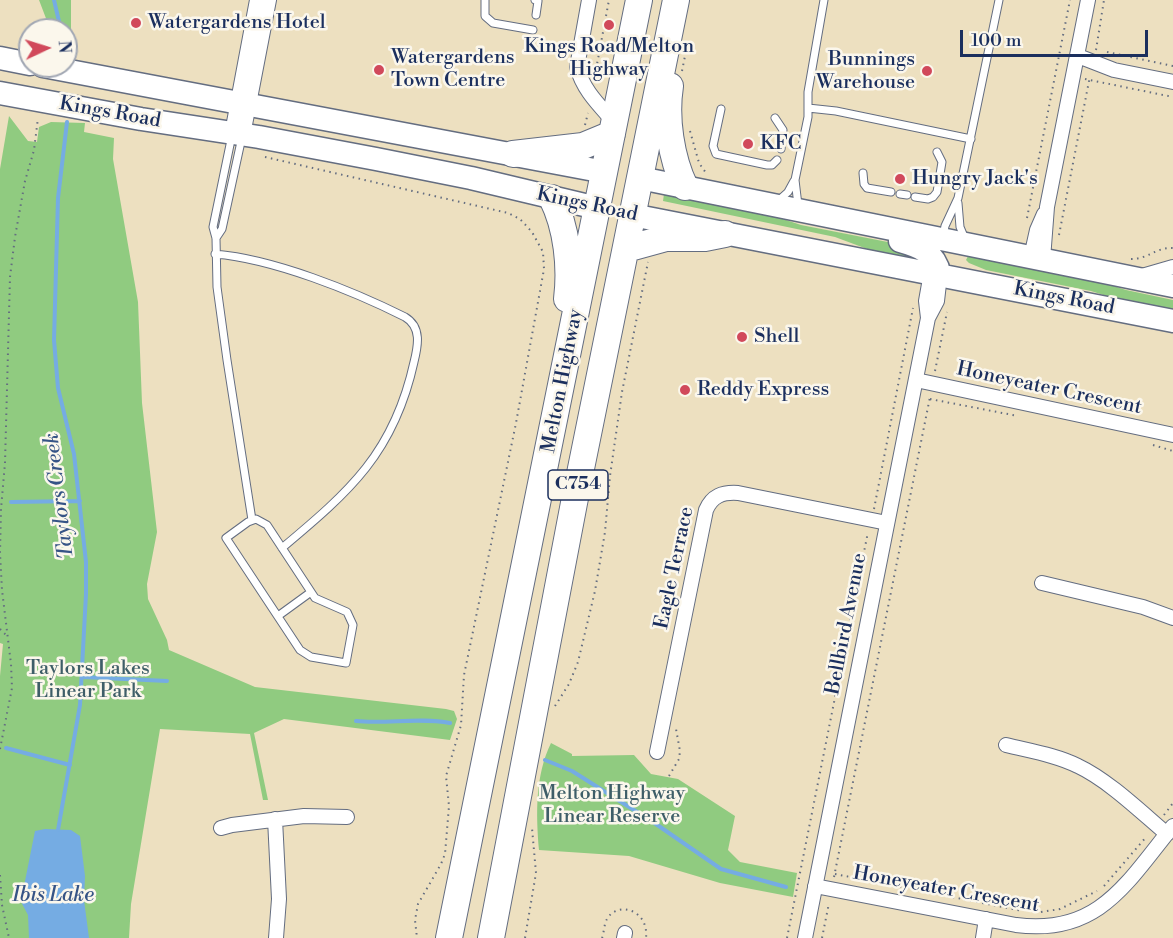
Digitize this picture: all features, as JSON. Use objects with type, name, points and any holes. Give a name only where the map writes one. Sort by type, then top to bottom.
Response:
[{"type":"highway","name":"Melton Highway","points":[[449,938],[639,0]]},
{"type":"highway","name":"Melton Highway","points":[[491,938],[638,251],[632,215],[674,10]]},
{"type":"highway","points":[[674,10],[672,77],[668,112],[676,163],[685,187]]},
{"type":"highway","points":[[513,154],[583,146],[613,128]]},
{"type":"highway","name":"Kings Road","points":[[605,172],[640,178]]},
{"type":"highway","points":[[535,519],[543,418],[567,300],[569,277],[560,217],[552,198]]},
{"type":"highway","name":"Kings Road","points":[[597,208],[632,215]]},
{"type":"highway","points":[[638,251],[666,238],[705,238],[725,234]]},
{"type":"main road","points":[[0,58],[18,62]]},
{"type":"main road","name":"Kings Road","points":[[78,72],[605,172]]},
{"type":"main road","name":"Kings Road","points":[[0,93],[238,134],[471,178],[597,208]]},
{"type":"main road","name":"Kings Road","points":[[640,178],[968,244],[1040,253],[1095,269],[1134,268],[1173,286]]},
{"type":"main road","points":[[800,211],[819,224],[892,238],[920,247],[937,261],[936,274]]},
{"type":"main road","name":"Kings Road","points":[[632,215],[1173,321]]},
{"type":"main road","points":[[943,239],[951,257],[966,269],[1075,292],[1134,313]]},
{"type":"main road","points":[[1095,269],[1139,289],[1173,296]]},
{"type":"street","points":[[244,103],[257,0]]},
{"type":"street","points":[[238,134],[268,0]]},
{"type":"street","points":[[589,0],[577,67],[582,81],[613,128]]},
{"type":"street","points":[[1040,253],[1088,0]]},
{"type":"street","points":[[1075,67],[1093,65],[1173,81]]},
{"type":"street","points":[[1040,253],[1037,230],[1047,207]]},
{"type":"street","points":[[1134,268],[1173,267]]},
{"type":"street","name":"Bellbird Avenue","points":[[805,938],[928,318],[937,301],[936,274]]},
{"type":"street","name":"Honeyeater Crescent","points":[[916,380],[1173,435]]},
{"type":"street","name":"Eagle Terrace","points":[[657,752],[706,510],[710,502],[721,494],[738,493],[887,523]]},
{"type":"street","points":[[1042,583],[1143,608],[1173,618]]},
{"type":"street","points":[[1006,745],[1066,760],[1079,766],[1165,829]]},
{"type":"street","points":[[221,828],[304,816],[347,817]]},
{"type":"street","points":[[274,819],[279,899],[276,938]]},
{"type":"street","name":"Honeyeater Crescent","points":[[815,886],[986,919],[1038,927],[1062,924],[1088,915],[1112,900],[1165,829]]},
{"type":"street","points":[[983,938],[986,919]]},
{"type":"lane","points":[[485,0],[485,16],[493,23],[532,30]]},
{"type":"lane","points":[[535,0],[538,1],[536,15]]},
{"type":"lane","points":[[800,211],[795,193],[795,180],[808,117],[809,85],[824,0]]},
{"type":"lane","points":[[968,244],[960,230],[958,198],[999,0]]},
{"type":"lane","points":[[808,108],[836,111],[971,139]]},
{"type":"lane","points":[[721,109],[713,146],[716,154],[767,165],[772,165],[777,159]]},
{"type":"lane","points":[[775,118],[783,130],[781,149]]},
{"type":"lane","points":[[216,238],[222,230],[238,134]]},
{"type":"lane","points":[[238,134],[213,227],[216,238],[217,287],[226,360],[252,520]]},
{"type":"lane","points":[[915,197],[928,199],[937,192],[942,162],[937,152]]},
{"type":"lane","points":[[863,173],[864,184],[867,188],[891,192]]},
{"type":"lane","points":[[771,205],[788,192],[795,180]]},
{"type":"lane","points":[[943,239],[945,225],[958,198]]},
{"type":"lane","points":[[215,254],[233,256],[313,278],[405,317],[414,324],[417,330],[415,358],[406,393],[385,441],[349,488],[282,549]]},
{"type":"lane","points":[[252,520],[265,523],[315,598],[347,612],[351,618],[352,634],[346,663],[305,655],[226,538],[252,520]]},
{"type":"lane","points":[[278,616],[311,592]]},
{"type":"path","points":[[585,126],[609,0]]},
{"type":"path","points":[[1025,228],[1070,0]]},
{"type":"path","points":[[1040,253],[1057,244],[1104,0]]},
{"type":"path","points":[[1056,73],[1075,67],[1093,65],[1173,66]]},
{"type":"path","points":[[1093,65],[1173,97]]},
{"type":"path","points":[[0,749],[12,688],[2,590],[1,510],[5,463],[11,264],[38,118]]},
{"type":"path","points":[[257,155],[508,213],[526,225],[541,247],[544,257],[544,274],[464,675],[460,730],[446,776],[449,806],[445,854],[418,904],[415,920],[417,938]]},
{"type":"path","points":[[1134,268],[1142,259],[1160,249],[1173,248]]},
{"type":"path","points":[[552,712],[569,684],[578,662],[593,601],[605,532],[638,251]]},
{"type":"path","points":[[787,938],[915,298]]},
{"type":"path","points":[[822,938],[948,305]]},
{"type":"path","points":[[0,630],[8,637]]},
{"type":"path","points":[[669,776],[679,759],[676,728]]},
{"type":"path","points":[[1036,913],[1060,909],[1099,890],[1165,829],[1173,803]]},
{"type":"path","points":[[525,938],[536,873],[532,820]]},
{"type":"path","points":[[835,874],[1028,912]]},
{"type":"path","points":[[0,875],[2,905],[9,938]]},
{"type":"green space","points":[[39,0],[71,0],[71,18],[46,18]]},
{"type":"green space","name":"Taylors Lakes Linear Park","points":[[9,116],[28,141],[37,142],[39,127],[51,122],[85,123],[84,132],[114,138],[113,159],[138,302],[142,403],[157,532],[147,584],[148,599],[167,640],[169,650],[255,687],[446,709],[454,711],[457,719],[450,740],[284,719],[254,733],[268,800],[263,800],[250,734],[160,729],[131,904],[129,938],[0,938],[0,676],[3,644],[0,643],[0,169]]},
{"type":"green space","points":[[664,194],[903,245],[928,261],[886,256],[835,237],[663,201]]},
{"type":"green space","points":[[969,254],[1077,274],[1126,290],[1173,300],[1173,314],[1144,308],[1091,291],[986,270],[969,263],[966,260]]},
{"type":"green space","name":"Melton Highway Linear Reserve","points":[[551,743],[572,756],[634,755],[651,774],[678,779],[735,816],[728,850],[740,862],[797,873],[793,897],[720,883],[629,856],[539,850],[537,809],[539,782]]},
{"type":"water","name":"Ibis Lake","points":[[71,830],[80,836],[89,938],[29,938],[28,915],[20,900],[35,831]]},
{"type":"waterway","name":"Taylors Creek","points":[[54,0],[58,18]]},
{"type":"waterway","name":"Taylors Creek","points":[[58,830],[80,705],[86,594],[86,562],[74,454],[58,388],[54,340],[58,198],[67,122]]},
{"type":"waterway","points":[[11,502],[80,501]]},
{"type":"waterway","points":[[83,677],[167,681]]},
{"type":"waterway","points":[[356,721],[450,723]]},
{"type":"waterway","points":[[6,748],[70,765]]},
{"type":"waterway","points":[[545,760],[572,771],[653,822],[721,869],[786,887]]},
{"type":"place","name":"Watergardens Hotel","points":[[136,23]]},
{"type":"place","name":"Kings Road/Melton Highway","points":[[609,25]]},
{"type":"place","name":"Watergardens Town Centre","points":[[379,70]]},
{"type":"place","name":"Bunnings Warehouse","points":[[927,71]]},
{"type":"place","name":"KFC","points":[[748,144]]},
{"type":"place","name":"Hungry Jack's","points":[[900,179]]},
{"type":"place","name":"Shell","points":[[742,337]]},
{"type":"place","name":"Reddy Express","points":[[685,390]]}]
